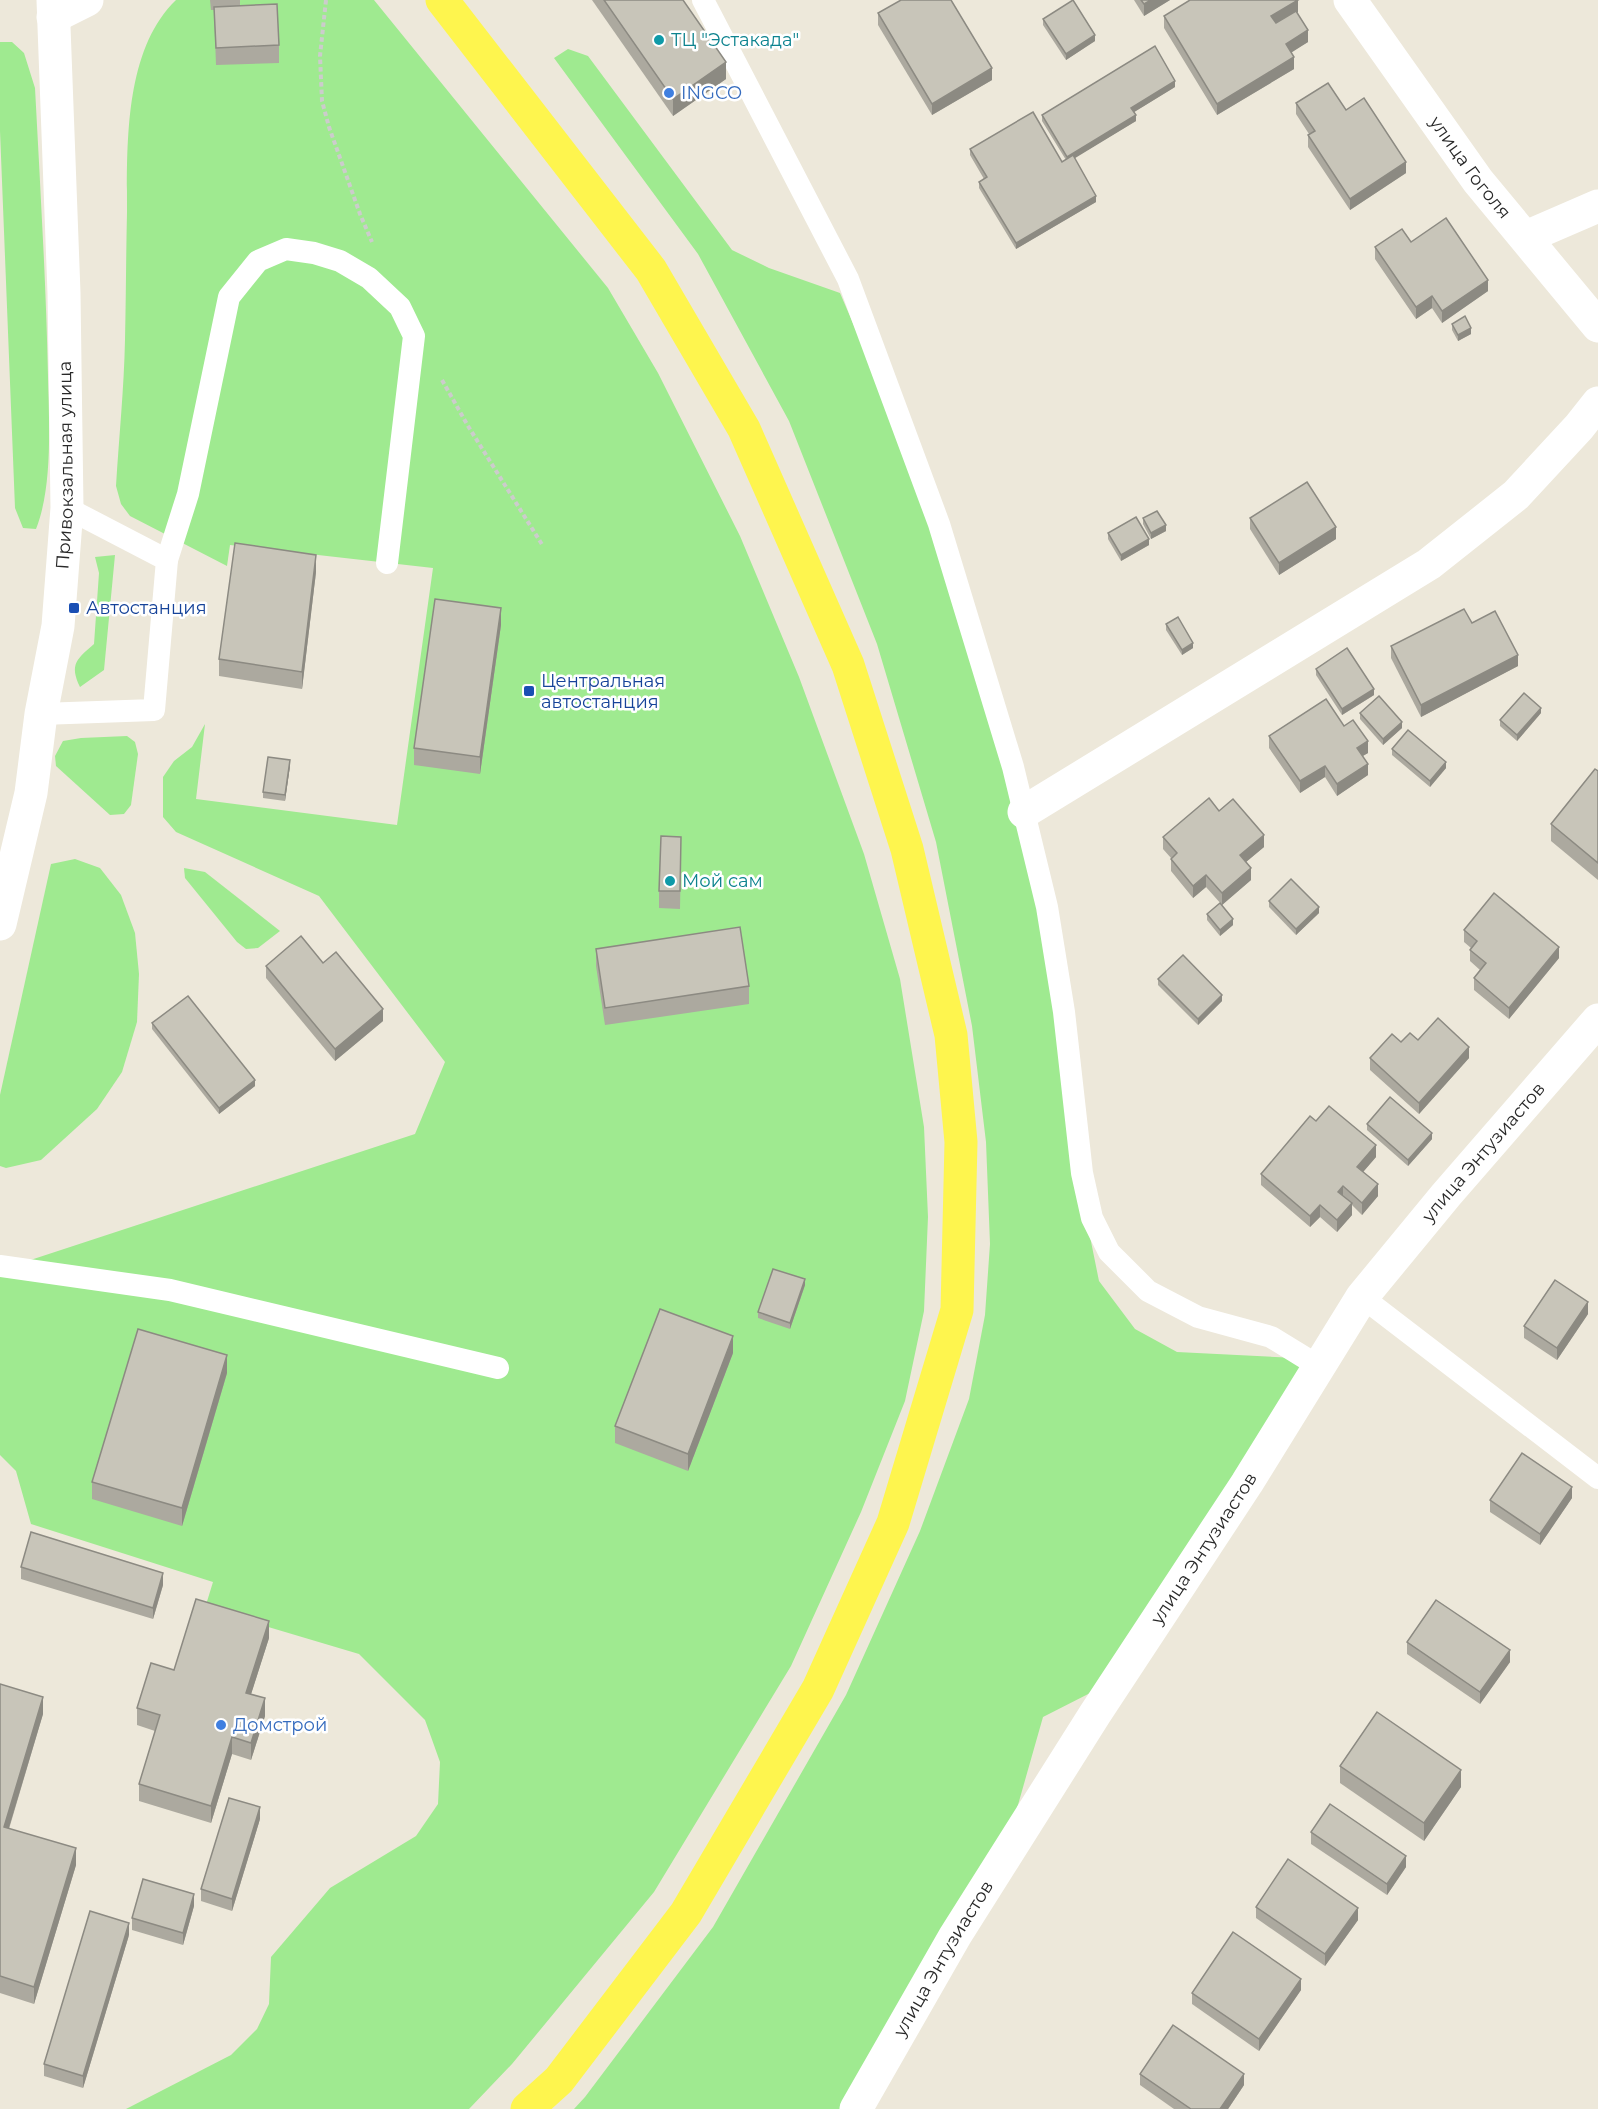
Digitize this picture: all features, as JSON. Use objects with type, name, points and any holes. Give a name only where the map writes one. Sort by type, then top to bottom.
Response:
[{"type":"main road","points":[[442,0],[651,270],[744,429],[848,665],[907,849],[951,1035],[961,1142],[957,1310],[893,1523],[818,1689],[686,1913],[559,2080],[528,2109]]},
{"type":"street","points":[[53,8],[87,0]]},
{"type":"street","name":"улица Гоголя","points":[[1350,0],[1478,180],[1598,326]]},
{"type":"street","name":"Привокзальная улица","points":[[0,924],[31,793],[41,714],[58,626],[67,508],[64,293],[53,8]]},
{"type":"street","points":[[1526,237],[1598,206]]},
{"type":"street","points":[[1024,812],[1429,564],[1516,495],[1598,403]]},
{"type":"street","name":"улица Энтузиастов","points":[[856,2109],[955,1936],[1320,1367],[1362,1297],[1446,1195],[1598,1020]]},
{"type":"lane","points":[[704,0],[848,279],[939,524],[1013,767],[1047,907],[1064,1012],[1082,1173],[1092,1218],[1109,1252],[1148,1291],[1198,1317],[1271,1337],[1320,1367]]},
{"type":"lane","points":[[41,714],[154,710],[167,560],[188,494],[229,297],[258,261],[286,249],[314,253],[340,261],[369,278],[400,307],[414,336],[387,563]]},
{"type":"lane","points":[[67,508],[167,560]]},
{"type":"lane","points":[[0,1266],[170,1290],[498,1368]]},
{"type":"lane","points":[[1362,1297],[1598,1478]]},
{"type":"green space","points":[[176,0],[374,0],[608,288],[658,373],[740,536],[799,677],[864,854],[900,979],[924,1127],[928,1217],[924,1311],[905,1401],[861,1512],[791,1666],[654,1892],[512,2064],[469,2109],[126,2109],[231,2055],[257,2029],[269,2004],[271,1957],[330,1888],[416,1836],[438,1804],[440,1762],[425,1720],[359,1654],[205,1608],[213,1582],[31,1524],[16,1471],[0,1455],[0,1270],[415,1134],[445,1062],[319,896],[176,832],[163,817],[163,777],[174,761],[192,747],[205,724],[196,799],[397,825],[433,568],[230,545],[227,566],[130,516],[121,504],[116,486],[123,395],[127,158],[132,100],[146,45],[159,21]]},
{"type":"green space","points":[[0,42],[12,42],[24,53],[35,88],[46,304],[49,434],[48,474],[36,529],[23,528],[15,508],[0,131]]},
{"type":"green space","points":[[568,49],[588,56],[732,250],[769,268],[840,293],[912,461],[1046,904],[1083,1202],[1099,1281],[1135,1329],[1177,1352],[1336,1360],[1098,1689],[1043,1717],[1010,1833],[859,2109],[574,2109],[713,1927],[846,1695],[920,1531],[969,1399],[985,1315],[990,1244],[986,1142],[972,1026],[936,842],[877,644],[789,421],[698,254],[554,58]]},
{"type":"green space","points":[[115,555],[104,670],[80,687],[75,667],[79,658],[94,644],[99,573],[95,557]]},
{"type":"green space","points":[[127,736],[135,742],[138,754],[131,805],[124,814],[110,815],[56,766],[55,756],[63,741]]},
{"type":"green space","points":[[75,859],[100,868],[121,895],[135,933],[139,974],[137,1022],[122,1072],[97,1109],[41,1160],[6,1168],[0,1166],[0,1095],[51,864]]},
{"type":"green space","points":[[184,868],[205,872],[280,931],[258,948],[246,949],[237,942],[185,878]]},
{"type":"building","name":"ТЦ \"Эстакада\"","points":[[604,0],[683,0],[726,62],[673,99]]},
{"type":"building","points":[[901,0],[951,0],[992,68],[932,104],[878,13]]},
{"type":"building","points":[[1073,0],[1095,35],[1066,54],[1043,19]]},
{"type":"building","points":[[1190,0],[1298,0],[1271,16],[1276,23],[1296,11],[1308,30],[1286,44],[1294,57],[1217,104],[1164,16]]},
{"type":"building","points":[[277,4],[279,45],[216,48],[214,7]]},
{"type":"building","points":[[1155,46],[1175,81],[1131,108],[1136,115],[1067,157],[1042,115]]},
{"type":"building","points":[[1328,83],[1346,110],[1364,98],[1406,162],[1350,199],[1308,135],[1315,131],[1296,103]]},
{"type":"building","points":[[1033,112],[1062,162],[1073,155],[1096,196],[1016,243],[979,182],[987,177],[970,149]]},
{"type":"building","points":[[1446,218],[1488,280],[1442,311],[1432,296],[1416,307],[1375,247],[1402,229],[1411,242]]},
{"type":"building","points":[[1465,316],[1471,328],[1458,335],[1452,324]]},
{"type":"building","points":[[1307,482],[1336,527],[1279,563],[1250,518]]},
{"type":"building","points":[[1157,511],[1166,525],[1151,533],[1143,518]]},
{"type":"building","points":[[1136,517],[1149,539],[1121,555],[1108,533]]},
{"type":"building","points":[[235,543],[316,555],[302,672],[219,659]]},
{"type":"building","points":[[435,599],[501,608],[480,757],[414,748]]},
{"type":"building","points":[[1464,609],[1472,623],[1495,611],[1518,655],[1421,705],[1391,646]]},
{"type":"building","points":[[1178,617],[1193,643],[1182,650],[1166,624]]},
{"type":"building","points":[[1347,648],[1374,689],[1342,709],[1316,669]]},
{"type":"building","points":[[1524,693],[1541,708],[1517,735],[1500,720]]},
{"type":"building","points":[[1379,696],[1402,722],[1383,739],[1360,713]]},
{"type":"building","points":[[1326,699],[1344,726],[1353,720],[1368,741],[1357,748],[1368,764],[1337,784],[1325,766],[1300,781],[1269,736]]},
{"type":"building","points":[[1408,730],[1446,762],[1430,781],[1392,749]]},
{"type":"building","points":[[268,757],[290,760],[285,795],[263,792]]},
{"type":"building","points":[[1595,769],[1598,771],[1598,863],[1551,824]]},
{"type":"building","points":[[1209,798],[1219,811],[1233,799],[1264,835],[1240,855],[1251,868],[1222,893],[1206,875],[1193,886],[1171,859],[1177,853],[1163,837]]},
{"type":"building","name":"Мой сам","points":[[661,836],[681,837],[680,891],[659,891]]},
{"type":"building","points":[[1291,879],[1319,907],[1296,929],[1269,901]]},
{"type":"building","points":[[1494,893],[1559,947],[1509,1008],[1474,978],[1486,963],[1470,950],[1477,941],[1464,930]]},
{"type":"building","points":[[1220,903],[1233,919],[1220,930],[1207,914]]},
{"type":"building","points":[[740,927],[749,986],[605,1008],[596,949]]},
{"type":"building","points":[[301,936],[323,963],[336,952],[383,1009],[335,1049],[266,966]]},
{"type":"building","points":[[1183,955],[1222,995],[1198,1019],[1158,979]]},
{"type":"building","points":[[188,996],[255,1080],[219,1108],[152,1023]]},
{"type":"building","points":[[1438,1018],[1469,1047],[1419,1103],[1370,1058],[1392,1034],[1401,1042],[1410,1033],[1418,1040]]},
{"type":"building","points":[[1390,1097],[1432,1133],[1408,1160],[1367,1124]]},
{"type":"building","points":[[1329,1106],[1376,1145],[1357,1167],[1378,1184],[1362,1203],[1343,1186],[1338,1192],[1352,1203],[1337,1220],[1320,1205],[1310,1216],[1261,1174],[1310,1116],[1316,1121]]},
{"type":"building","points":[[773,1269],[805,1279],[790,1323],[758,1312]]},
{"type":"building","points":[[1555,1280],[1588,1302],[1557,1348],[1524,1326]]},
{"type":"building","points":[[660,1309],[733,1336],[688,1454],[615,1426]]},
{"type":"building","points":[[138,1329],[227,1355],[182,1508],[92,1482]]},
{"type":"building","points":[[1522,1453],[1572,1487],[1540,1534],[1490,1500]]},
{"type":"building","points":[[31,1532],[163,1573],[153,1608],[21,1567]]},
{"type":"building","points":[[196,1599],[269,1621],[246,1693],[265,1698],[251,1743],[232,1737],[211,1806],[139,1784],[160,1715],[137,1708],[151,1663],[174,1670]]},
{"type":"building","points":[[1436,1600],[1510,1650],[1480,1692],[1407,1642]]},
{"type":"building","points":[[0,1684],[43,1697],[4,1827],[76,1848],[34,1987],[0,1976]]},
{"type":"building","points":[[1377,1712],[1461,1770],[1424,1823],[1340,1766]]},
{"type":"building","points":[[229,1798],[260,1807],[232,1899],[201,1889]]},
{"type":"building","points":[[1330,1804],[1406,1856],[1387,1884],[1311,1832]]},
{"type":"building","points":[[1288,1859],[1358,1908],[1325,1954],[1256,1907]]},
{"type":"building","points":[[143,1879],[194,1894],[183,1933],[132,1918]]},
{"type":"building","points":[[90,1911],[129,1923],[83,2076],[44,2064]]},
{"type":"building","points":[[1233,1932],[1301,1979],[1259,2039],[1192,1993]]},
{"type":"building","points":[[1173,2025],[1244,2074],[1220,2109],[1191,2109],[1140,2074]]},
{"type":"place","name":"ТЦ \"Эстакада\"","points":[[659,40]]},
{"type":"place","name":"INGCO","points":[[669,93]]},
{"type":"place","name":"Автостанция","points":[[74,608]]},
{"type":"place","name":"Центральная автостанция","points":[[529,691]]},
{"type":"place","name":"Мой сам","points":[[670,881]]},
{"type":"place","name":"Домстрой","points":[[221,1725]]}]
